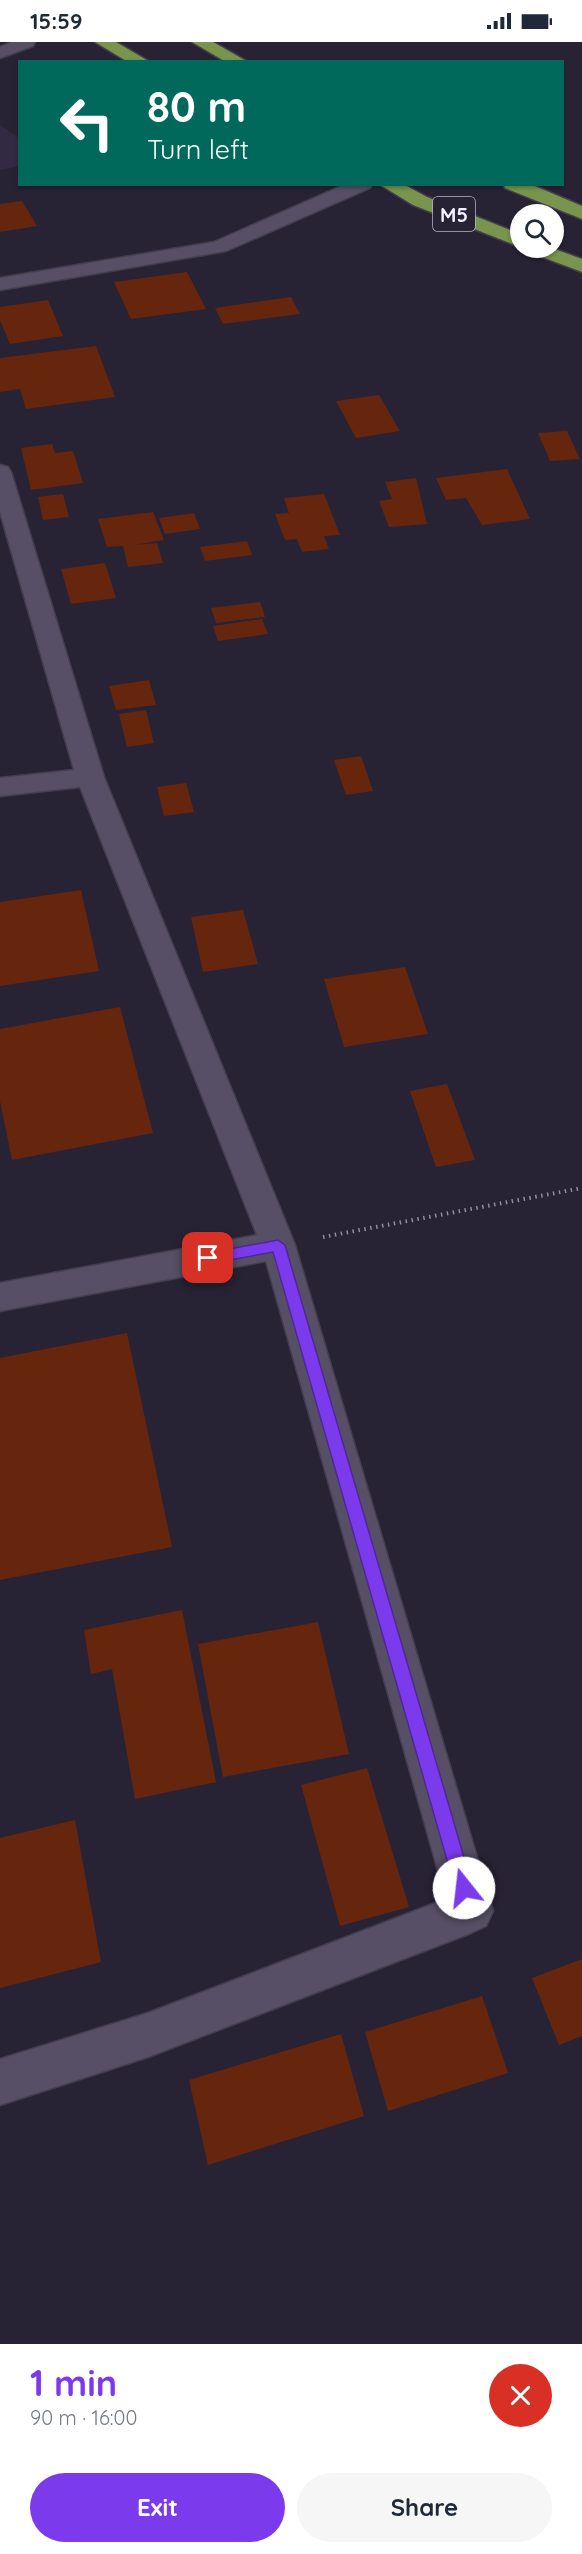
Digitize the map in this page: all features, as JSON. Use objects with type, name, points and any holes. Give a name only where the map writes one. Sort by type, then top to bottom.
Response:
[{"type":"highway","points":[[103,42],[138,60]]},
{"type":"highway","points":[[200,42],[236,60]]},
{"type":"highway","name":"M5","points":[[392,186],[420,201],[510,237]]},
{"type":"highway","points":[[517,186],[582,213]]},
{"type":"highway","points":[[562,258],[582,266]]},
{"type":"street","points":[[0,53],[27,42]]},
{"type":"street","points":[[0,284],[219,247],[358,186]]},
{"type":"street","points":[[0,472],[90,777],[278,1245],[471,1911],[148,2035],[0,2082]]},
{"type":"street","points":[[0,787],[90,777]]},
{"type":"street","points":[[0,1297],[278,1245]]},
{"type":"path","points":[[278,1245],[582,1188]]},
{"type":"shaded area","points":[[0,125],[18,137],[18,166],[0,170]]},
{"type":"building","points":[[22,201],[37,226],[0,232],[0,204]]},
{"type":"building","points":[[187,272],[206,309],[131,319],[114,282]]},
{"type":"building","points":[[291,297],[300,314],[223,324],[215,308]]},
{"type":"building","points":[[48,300],[63,336],[10,344],[0,320],[0,307]]},
{"type":"building","points":[[96,346],[115,397],[26,409],[20,389],[0,392],[0,358]]},
{"type":"building","points":[[379,395],[400,431],[356,438],[336,401]]},
{"type":"building","points":[[567,431],[580,459],[550,461],[538,433]]},
{"type":"building","points":[[52,444],[55,453],[73,451],[83,483],[31,490],[21,448]]},
{"type":"building","points":[[507,469],[530,519],[482,525],[466,498],[446,500],[436,478]]},
{"type":"building","points":[[416,478],[427,524],[389,527],[379,501],[392,499],[385,482]]},
{"type":"building","points":[[63,494],[69,517],[43,520],[38,497]]},
{"type":"building","points":[[324,494],[340,535],[324,536],[329,549],[302,552],[297,539],[285,540],[275,514],[289,513],[284,498]]},
{"type":"building","points":[[153,512],[164,540],[134,545],[157,543],[163,563],[128,567],[123,546],[107,547],[98,519]]},
{"type":"building","points":[[194,513],[200,529],[165,534],[159,518]]},
{"type":"building","points":[[247,541],[252,555],[205,561],[200,547]]},
{"type":"building","points":[[105,563],[116,598],[71,604],[61,569]]},
{"type":"building","points":[[260,602],[265,617],[216,623],[211,608]]},
{"type":"building","points":[[262,619],[268,634],[218,641],[213,626]]},
{"type":"building","points":[[149,680],[156,705],[116,710],[109,686]]},
{"type":"building","points":[[146,710],[154,743],[127,747],[119,714]]},
{"type":"building","points":[[361,756],[373,791],[346,795],[334,760]]},
{"type":"building","points":[[186,783],[194,812],[164,816],[157,787]]},
{"type":"building","points":[[81,890],[99,971],[0,986],[0,902]]},
{"type":"building","points":[[243,910],[258,964],[203,972],[191,917]]},
{"type":"building","points":[[405,967],[428,1034],[344,1047],[324,979]]},
{"type":"building","points":[[120,1007],[153,1133],[12,1160],[0,1101],[0,1029]]},
{"type":"building","points":[[447,1084],[475,1160],[436,1167],[410,1091]]},
{"type":"building","points":[[127,1333],[172,1547],[0,1580],[0,1358]]},
{"type":"building","points":[[182,1610],[216,1782],[135,1799],[112,1669],[91,1674],[84,1630]]},
{"type":"building","points":[[318,1622],[349,1754],[223,1777],[198,1644]]},
{"type":"building","points":[[367,1768],[409,1907],[340,1926],[301,1785]]},
{"type":"building","points":[[75,1820],[101,1962],[0,1988],[0,1838]]},
{"type":"building","points":[[582,1959],[582,2036],[559,2045],[532,1978]]},
{"type":"building","points":[[482,1996],[508,2073],[388,2111],[365,2032]]},
{"type":"building","points":[[341,2034],[364,2116],[208,2165],[189,2080]]},
{"type":"route","points":[[208,1258],[278,1245],[464,1888]]}]
